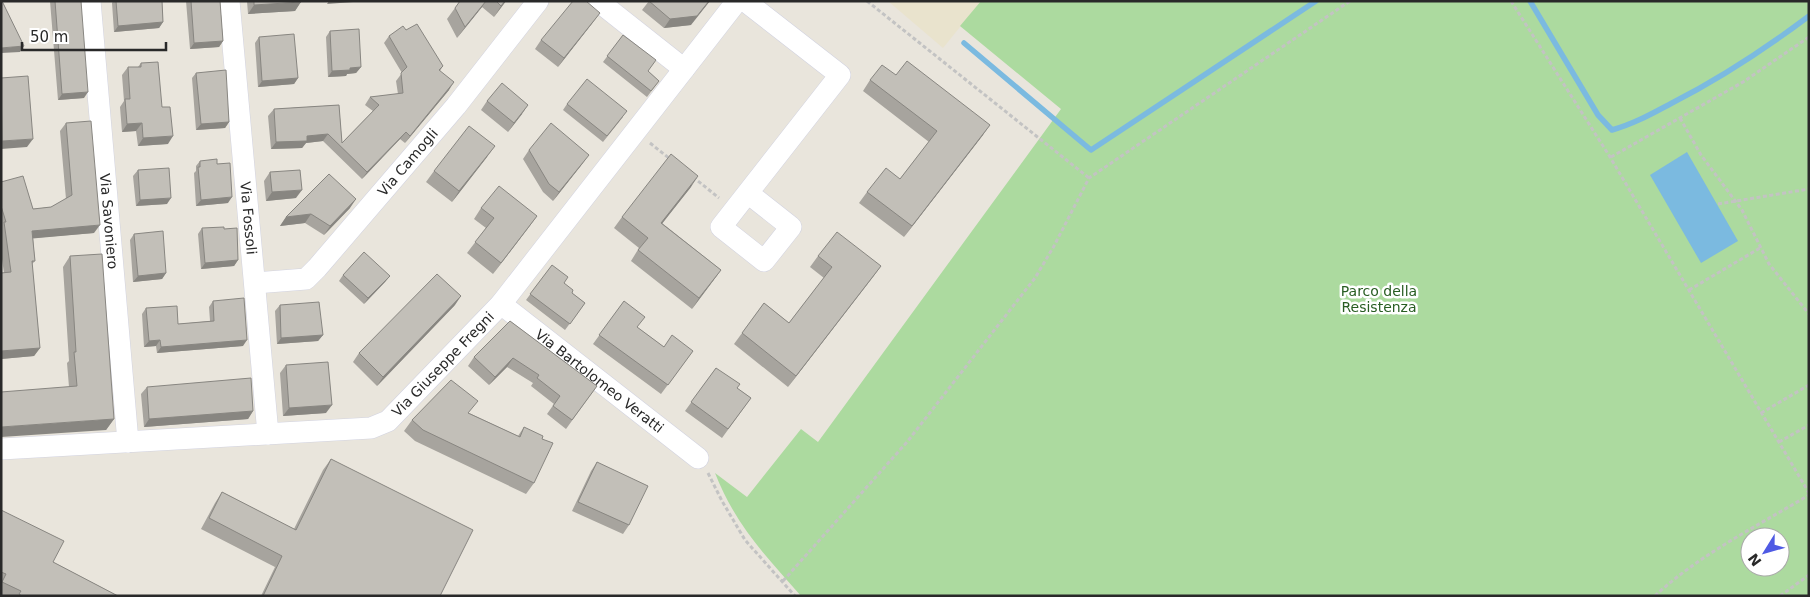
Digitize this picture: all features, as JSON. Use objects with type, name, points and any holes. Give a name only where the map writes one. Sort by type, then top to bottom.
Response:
[{"type":"street","name":"Via Savoniero","points":[[90,1],[128,442]]},
{"type":"street","name":"Via Fossoli","points":[[230,1],[268,434]]},
{"type":"street","name":"Via Camogli","points":[[255,283],[306,279],[456,106],[538,1]]},
{"type":"street","points":[[598,1],[684,69]]},
{"type":"street","name":"Via Giuseppe Fregni","points":[[1,449],[371,428],[388,421],[501,304],[737,1]]},
{"type":"street","points":[[741,202],[840,75],[745,1]]},
{"type":"street","name":"Via Bartolomeo Veratti","points":[[501,304],[698,458]]},
{"type":"path","points":[[867,1],[1089,178]]},
{"type":"path","points":[[783,581],[902,448],[1035,278],[1054,246],[1089,178],[1350,1]]},
{"type":"path","points":[[1511,1],[1610,157],[1809,494],[1704,558],[1654,596]]},
{"type":"path","points":[[1610,157],[1743,82],[1809,37]]},
{"type":"path","points":[[1680,118],[1701,155],[1736,201],[1772,269],[1809,314]]},
{"type":"path","points":[[636,131],[674,162]]},
{"type":"path","points":[[689,174],[741,202]]},
{"type":"path","points":[[1718,204],[1809,189]]},
{"type":"path","points":[[1689,290],[1760,248]]},
{"type":"path","points":[[1761,413],[1809,385]]},
{"type":"path","points":[[1779,442],[1809,425]]},
{"type":"path","points":[[698,458],[745,540],[795,596]]},
{"type":"path","points":[[1780,596],[1809,576]]},
{"type":"shaded area","points":[[888,1],[981,1],[943,48]]},
{"type":"green space","name":"Parco della Resistenza","points":[[981,1],[1809,1],[1809,596],[801,596],[752,539],[732,509],[715,473],[747,497],[801,429],[818,442],[1061,109],[960,26]]},
{"type":"water","points":[[1687,152],[1738,241],[1701,263],[1650,175]]},
{"type":"building","points":[[2,1],[24,46],[1,48]]},
{"type":"building","points":[[55,1],[81,1],[88,92],[62,94]]},
{"type":"building","points":[[116,1],[162,1],[163,22],[118,26]]},
{"type":"building","points":[[191,1],[220,1],[223,41],[194,43]]},
{"type":"building","points":[[254,1],[301,1],[301,2],[254,5]]},
{"type":"building","points":[[460,1],[486,1],[465,27],[455,8]]},
{"type":"building","points":[[496,1],[505,1],[501,6]]},
{"type":"building","points":[[573,1],[586,1],[600,13],[564,58],[541,40]]},
{"type":"building","points":[[649,1],[709,1],[697,16],[670,19]]},
{"type":"building","points":[[417,24],[443,66],[439,70],[454,82],[410,136],[406,132],[367,172],[328,134],[307,136],[307,141],[276,142],[274,109],[339,105],[342,143],[379,105],[370,97],[403,93],[401,73],[407,67],[389,36],[403,26],[406,30]]},
{"type":"building","points":[[359,29],[361,67],[332,71],[330,31]]},
{"type":"building","points":[[294,34],[298,78],[262,81],[259,37]]},
{"type":"building","points":[[623,35],[656,60],[648,71],[659,81],[651,91],[607,56]]},
{"type":"building","points":[[907,61],[990,125],[912,226],[867,192],[886,168],[900,179],[937,131],[870,80],[882,65],[896,75]]},
{"type":"building","points":[[158,62],[162,107],[170,107],[173,136],[143,138],[142,123],[127,124],[125,99],[130,99],[128,67],[141,67],[141,63]]},
{"type":"building","points":[[226,70],[229,122],[201,124],[196,73]]},
{"type":"building","points":[[28,76],[33,139],[2,141],[1,78]]},
{"type":"building","points":[[587,79],[627,111],[607,136],[567,104]]},
{"type":"building","points":[[502,83],[528,105],[514,123],[487,101]]},
{"type":"building","points":[[91,121],[100,225],[32,231],[35,261],[32,261],[40,348],[1,351],[1,273],[11,272],[4,222],[6,222],[1,206],[1,182],[23,176],[33,209],[51,207],[72,195],[66,123]]},
{"type":"building","points":[[551,123],[589,155],[559,192],[549,184],[529,150]]},
{"type":"building","points":[[469,126],[495,146],[459,191],[434,171]]},
{"type":"building","points":[[671,154],[698,176],[661,223],[721,270],[699,298],[638,250],[648,238],[622,217]]},
{"type":"building","points":[[217,159],[217,164],[230,163],[232,197],[201,200],[198,167],[200,167],[200,161]]},
{"type":"building","points":[[169,168],[171,198],[140,200],[138,170]]},
{"type":"building","points":[[300,170],[302,190],[272,192],[270,172]]},
{"type":"building","points":[[329,174],[356,199],[330,226],[311,214],[286,217]]},
{"type":"building","points":[[499,186],[537,216],[501,263],[475,242],[494,218],[481,208]]},
{"type":"building","points":[[224,227],[224,229],[237,228],[238,260],[205,263],[202,228]]},
{"type":"building","points":[[163,231],[166,273],[138,276],[134,234]]},
{"type":"building","points":[[837,232],[881,266],[796,376],[742,333],[764,303],[789,323],[832,267],[818,256]]},
{"type":"building","points":[[364,252],[390,276],[368,298],[343,275]]},
{"type":"building","points":[[102,254],[114,419],[1,427],[1,392],[77,386],[70,256]]},
{"type":"building","points":[[552,265],[568,277],[564,283],[573,290],[572,293],[585,303],[570,324],[530,294]]},
{"type":"building","points":[[437,274],[461,296],[383,377],[359,353]]},
{"type":"building","points":[[244,298],[247,340],[161,347],[160,340],[149,341],[146,308],[177,306],[178,324],[214,321],[213,301]]},
{"type":"building","points":[[624,301],[645,317],[637,327],[664,347],[672,335],[693,351],[668,385],[599,335]]},
{"type":"building","points":[[319,302],[323,335],[281,338],[280,305]]},
{"type":"building","points":[[510,321],[597,386],[572,420],[553,406],[560,396],[537,378],[539,375],[513,358],[495,377],[474,357]]},
{"type":"building","points":[[328,362],[332,405],[289,408],[286,365]]},
{"type":"building","points":[[716,368],[740,384],[737,388],[751,398],[728,429],[691,402]]},
{"type":"building","points":[[251,378],[253,411],[149,419],[147,387]]},
{"type":"building","points":[[451,380],[478,401],[468,413],[520,437],[524,427],[543,436],[542,439],[553,443],[534,483],[423,430],[412,420]]},
{"type":"building","points":[[331,459],[473,530],[440,596],[263,596],[282,556],[209,518],[222,492],[296,530]]},
{"type":"building","points":[[597,462],[648,486],[629,525],[578,502]]},
{"type":"building","points":[[1,510],[64,541],[53,562],[118,596],[22,596],[19,594],[21,591],[2,582],[6,574],[1,572]]},
{"type":"waterway","points":[[964,43],[1091,150],[1316,1]]},
{"type":"waterway","points":[[1530,1],[1598,115],[1612,130],[1643,118],[1708,84],[1809,16]]}]
